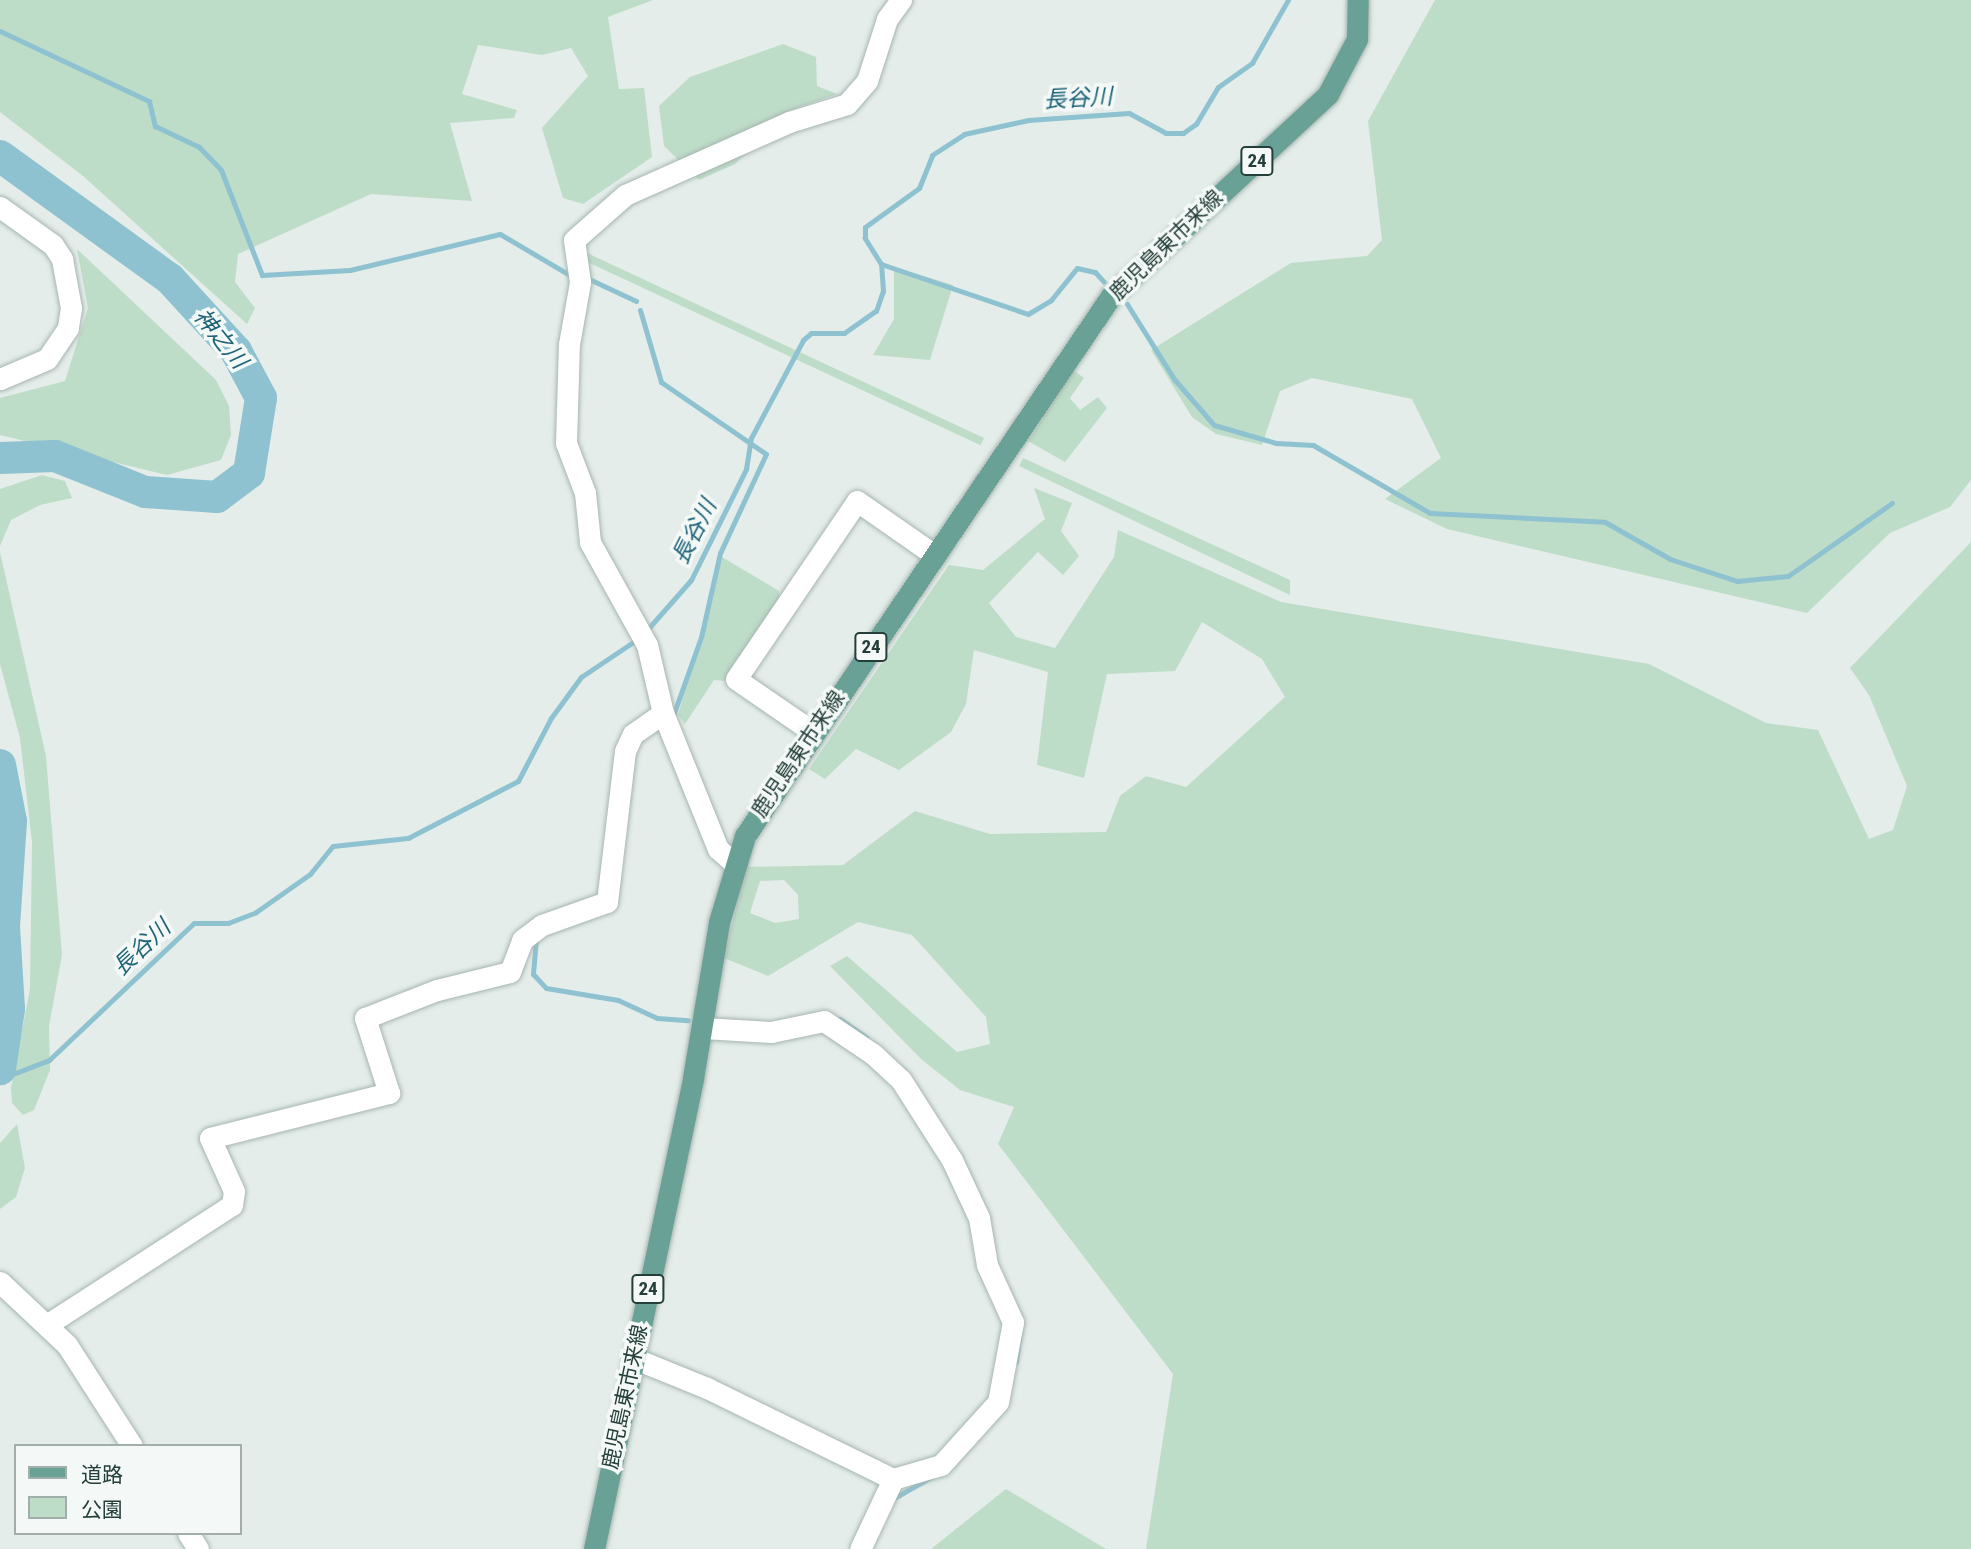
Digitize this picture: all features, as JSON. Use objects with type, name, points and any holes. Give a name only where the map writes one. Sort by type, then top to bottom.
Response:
[{"type":"main road","name":"鹿児島東市来線","points":[[594,1549],[703,1028],[733,862],[761,807],[1111,296],[1328,94],[1357,39],[1358,0]]},
{"type":"street","points":[[733,862],[718,849],[663,713],[642,638],[598,564],[584,492],[566,443],[569,344],[580,282],[574,240],[625,195],[789,122],[848,104],[867,81],[887,19],[901,0]]},
{"type":"street","points":[[0,207],[53,245],[62,260],[71,308],[68,328],[47,359],[0,379]]},
{"type":"street","points":[[813,732],[736,679],[856,501],[933,554]]},
{"type":"street","points":[[48,1324],[232,1205],[234,1191],[210,1138],[389,1093],[365,1018],[437,990],[510,972],[522,940],[542,925],[607,902],[625,751],[633,734],[663,713]]},
{"type":"street","points":[[633,1358],[707,1388],[893,1479],[941,1465],[998,1402],[1015,1332],[987,1265],[979,1218],[932,1125],[901,1080],[842,1028],[824,1021],[771,1032],[703,1028]]},
{"type":"street","points":[[0,1282],[48,1324],[131,1444]]},
{"type":"street","points":[[860,1549],[893,1479]]},
{"type":"green space","points":[[0,0],[653,0],[608,17],[619,89],[644,88],[652,157],[583,204],[563,198],[542,128],[588,76],[571,48],[542,55],[478,45],[462,94],[517,110],[514,118],[450,123],[472,201],[371,194],[238,254],[235,282],[255,308],[247,324],[83,176],[0,112]]},
{"type":"green space","points":[[1435,0],[1971,0],[1971,480],[1950,507],[1890,533],[1807,613],[1447,529],[1385,499],[1441,458],[1412,399],[1312,378],[1280,391],[1262,445],[1216,434],[1192,417],[1151,350],[1291,263],[1367,256],[1382,240],[1368,121]]},
{"type":"green space","points":[[783,44],[816,57],[817,86],[837,94],[785,112],[735,164],[699,180],[664,146],[659,106],[690,77]]},
{"type":"green space","points":[[77,249],[216,380],[229,406],[231,435],[221,460],[167,475],[0,435],[0,398],[65,381],[88,308]]},
{"type":"green space","points":[[587,253],[984,438],[981,445],[584,260]]},
{"type":"green space","points":[[894,267],[953,285],[930,360],[873,355],[894,319]]},
{"type":"green space","points":[[1073,370],[1084,378],[1070,398],[1080,410],[1098,397],[1107,408],[1065,462],[1028,441]]},
{"type":"green space","points":[[1023,458],[1290,580],[1290,595],[1019,466]]},
{"type":"green space","points":[[42,475],[65,481],[72,498],[40,505],[11,520],[0,546],[0,489]]},
{"type":"green space","points":[[1034,488],[1072,503],[1061,531],[1079,556],[1063,575],[1038,552],[989,603],[1016,637],[1055,648],[1114,557],[1118,530],[1281,602],[1649,664],[1766,723],[1818,730],[1869,839],[1893,830],[1907,786],[1869,695],[1850,668],[1971,542],[1971,1549],[1146,1549],[1173,1374],[998,1144],[1014,1107],[960,1090],[921,1059],[830,966],[847,956],[957,1052],[990,1044],[986,1017],[912,935],[858,922],[768,976],[724,958],[745,867],[843,865],[915,811],[990,834],[1106,832],[1120,796],[1146,776],[1186,787],[1285,697],[1262,659],[1202,622],[1175,671],[1107,674],[1084,778],[1037,765],[1048,672],[974,650],[966,704],[951,732],[899,770],[856,749],[825,779],[809,769],[949,565],[983,570],[1045,519]],"holes":[[[784,880],[798,895],[799,919],[775,923],[750,913],[760,881]]]},
{"type":"green space","points":[[0,552],[46,756],[62,955],[49,1026],[50,1070],[34,1110],[23,1115],[12,1103],[11,1088],[30,989],[32,842],[20,738],[0,664]]},
{"type":"green space","points":[[722,557],[779,591],[780,604],[725,681],[714,680],[685,724],[678,715]]},
{"type":"green space","points":[[17,1124],[25,1168],[16,1197],[0,1209],[0,1143]]},
{"type":"green space","points":[[1006,1489],[1106,1549],[931,1549]]},
{"type":"waterway","name":"長谷川","points":[[646,631],[691,580],[746,469],[751,438],[803,340],[811,333],[844,333],[876,311],[883,291],[881,264],[865,238],[865,227],[919,188],[932,155],[964,134],[1028,120],[1129,113],[1166,133],[1183,133],[1196,124],[1218,87],[1252,63],[1288,0]]},
{"type":"waterway","points":[[0,31],[149,101],[155,126],[199,147],[221,170],[262,275],[350,270],[500,234],[568,274]]},
{"type":"waterway","name":"神之川","points":[[0,156],[170,279],[236,351],[261,398],[249,473],[217,497],[145,492],[55,456],[0,458]]},
{"type":"waterway","points":[[881,264],[1028,314],[1051,300],[1077,268],[1095,272],[1104,282]]},
{"type":"waterway","points":[[589,279],[636,301]]},
{"type":"waterway","points":[[1127,304],[1174,379],[1214,425],[1276,443],[1313,445],[1430,513],[1605,522],[1670,559],[1737,581],[1788,576],[1892,503]]},
{"type":"waterway","points":[[640,310],[661,382],[766,454],[720,553],[701,637],[674,713]]},
{"type":"waterway","name":"長谷川","points":[[0,1079],[49,1060],[194,923],[228,923],[256,912],[310,874],[333,846],[408,838],[518,781],[551,718],[581,677],[639,638]]},
{"type":"waterway","name":"神之川","points":[[0,765],[11,821],[4,927],[9,1009],[0,1069]]},
{"type":"waterway","points":[[536,939],[533,974],[546,988],[618,1000],[657,1018],[688,1020]]},
{"type":"waterway","points":[[840,1019],[866,1037]]},
{"type":"waterway","points":[[1016,1362],[1020,1331]]},
{"type":"waterway","points":[[894,1498],[933,1476]]}]
